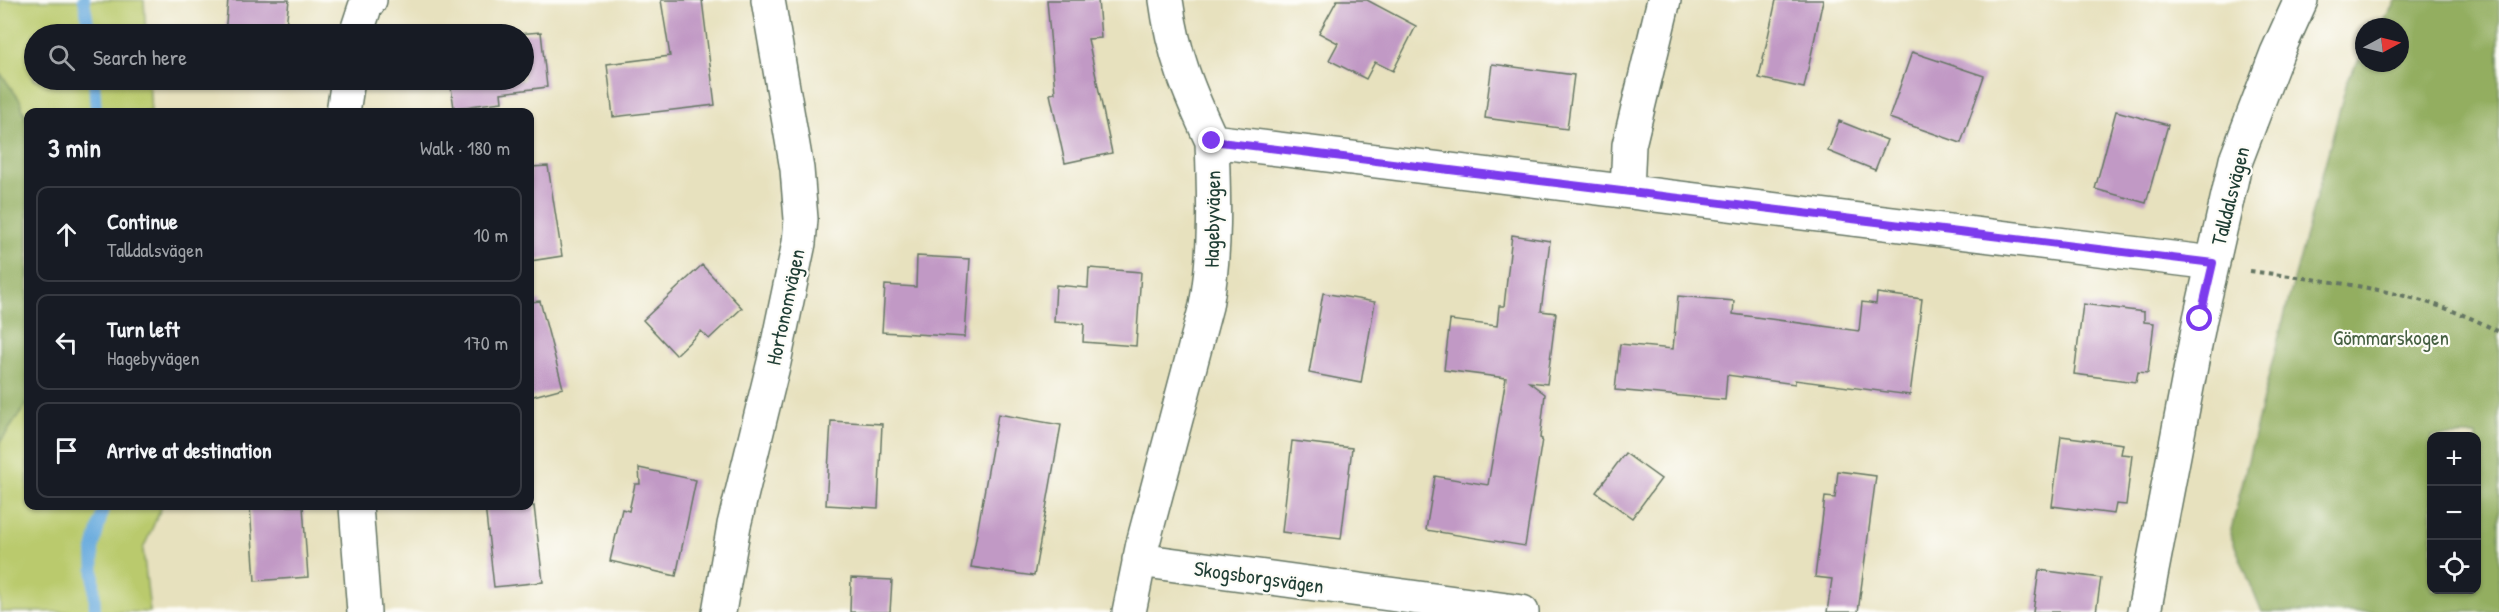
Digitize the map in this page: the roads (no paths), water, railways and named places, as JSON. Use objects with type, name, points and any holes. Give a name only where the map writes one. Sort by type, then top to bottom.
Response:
[{"type":"street","points":[[359,24],[370,0]]},
{"type":"street","name":"Hortonomvägen","points":[[719,612],[734,525],[774,362],[799,243],[801,219],[797,169],[768,0]]},
{"type":"street","points":[[1166,0],[1170,36],[1188,91],[1212,141]]},
{"type":"street","points":[[1627,191],[1629,146],[1664,0]]},
{"type":"street","name":"Talldalsvägen","points":[[2144,612],[2213,263],[2236,160],[2277,53],[2301,0]]},
{"type":"street","points":[[344,108],[346,90]]},
{"type":"street","name":"Hagebyvägen","points":[[1129,612],[1140,560],[1206,306],[1212,273],[1215,229],[1212,141],[2213,263]]},
{"type":"street","points":[[356,510],[364,612]]},
{"type":"street","name":"Skogsborgsvägen","points":[[1140,560],[1522,612]]},
{"type":"waterway","points":[[84,0],[88,24]]},
{"type":"waterway","points":[[95,90],[96,108]]},
{"type":"waterway","points":[[95,612],[93,550],[103,510]]},
{"type":"park label","name":"Gömmarskogen","points":[[2391,337]]}]
